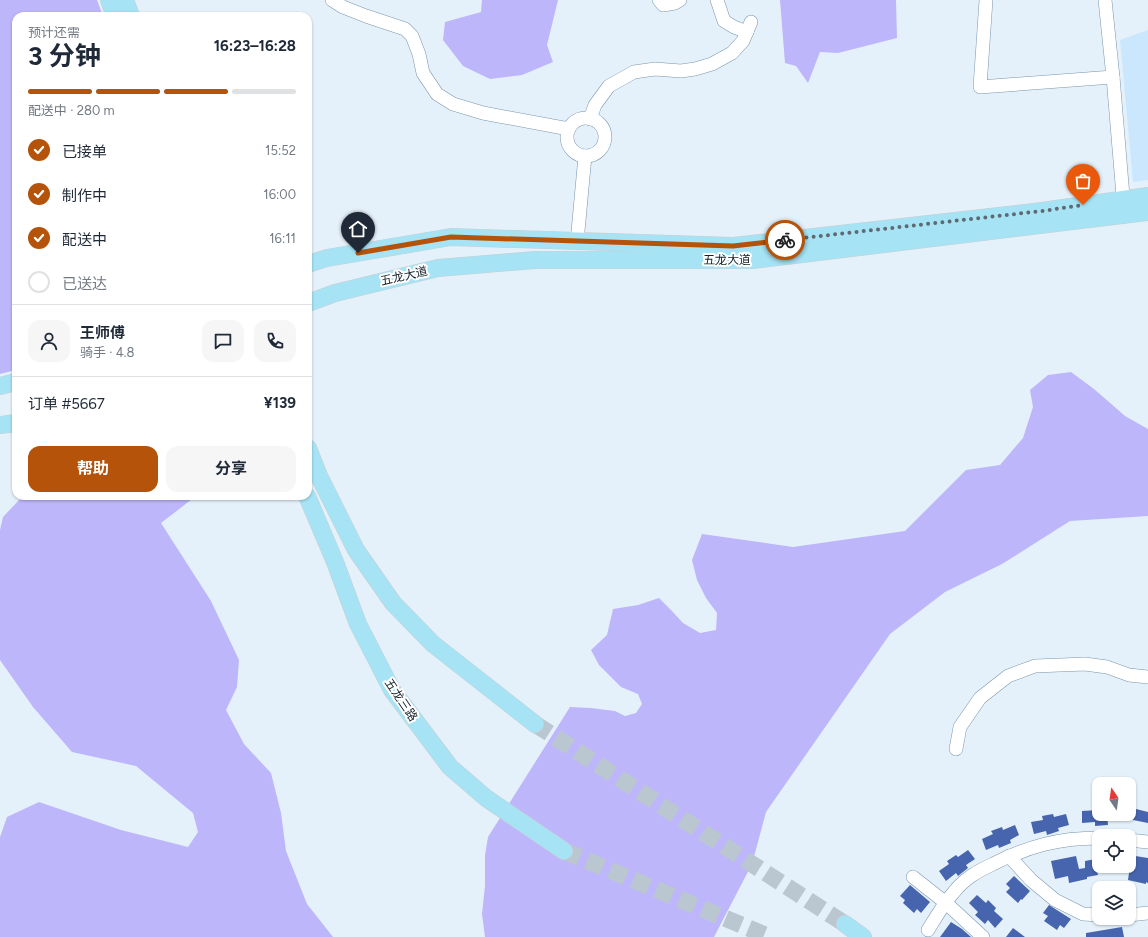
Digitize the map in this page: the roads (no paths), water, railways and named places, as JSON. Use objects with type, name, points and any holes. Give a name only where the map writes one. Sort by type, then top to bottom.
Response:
[{"type":"main road","points":[[109,0],[114,12]]},
{"type":"main road","points":[[125,0],[130,12]]},
{"type":"main road","name":"五龙大道","points":[[312,302],[335,293],[438,268],[535,260],[753,260],[1124,208],[1148,196]]},
{"type":"main road","name":"五龙大道","points":[[312,263],[327,258],[451,237],[733,246],[1042,211],[1124,208],[1148,212]]},
{"type":"main road","points":[[0,386],[12,383]]},
{"type":"main road","points":[[0,425],[12,424]]},
{"type":"main road","points":[[312,458],[319,476],[356,550],[393,602],[433,644],[535,724]]},
{"type":"main road","name":"五龙三路","points":[[309,500],[335,562],[358,624],[392,690],[450,767],[486,798],[564,851]]},
{"type":"main road","points":[[845,924],[864,937]]},
{"type":"lane","points":[[332,0],[343,7],[405,29],[412,36],[419,54],[423,73],[437,94],[453,104],[483,113],[569,130]]},
{"type":"lane","points":[[659,0],[663,5],[675,3],[680,0]]},
{"type":"lane","points":[[590,119],[595,105],[609,86],[634,72],[655,69],[695,69],[712,64],[732,53],[743,41],[749,27],[734,27],[724,21],[717,0]]},
{"type":"lane","points":[[986,0],[980,87],[1113,77]]},
{"type":"lane","points":[[1105,0],[1124,208]]},
{"type":"lane","points":[[590,119],[601,126],[604,131],[604,143],[601,149],[591,156],[579,155],[570,148],[567,142],[569,130],[572,124],[578,120],[590,119]]},
{"type":"lane","points":[[577,242],[585,156]]},
{"type":"lane","points":[[956,749],[960,727],[980,698],[1008,676],[1036,666],[1085,664],[1107,667],[1129,675],[1148,677]]},
{"type":"lane","points":[[928,930],[954,892],[973,874],[1010,856],[1040,845],[1076,838],[1092,838]]},
{"type":"lane","points":[[1136,841],[1148,842]]},
{"type":"lane","points":[[1010,856],[1031,880],[1055,900],[1083,914],[1092,915]]},
{"type":"lane","points":[[913,877],[946,903],[983,937]]},
{"type":"lane","points":[[1136,914],[1148,913]]},
{"type":"tunnel","points":[[535,724],[845,924]]},
{"type":"tunnel","points":[[564,851],[770,937]]}]
